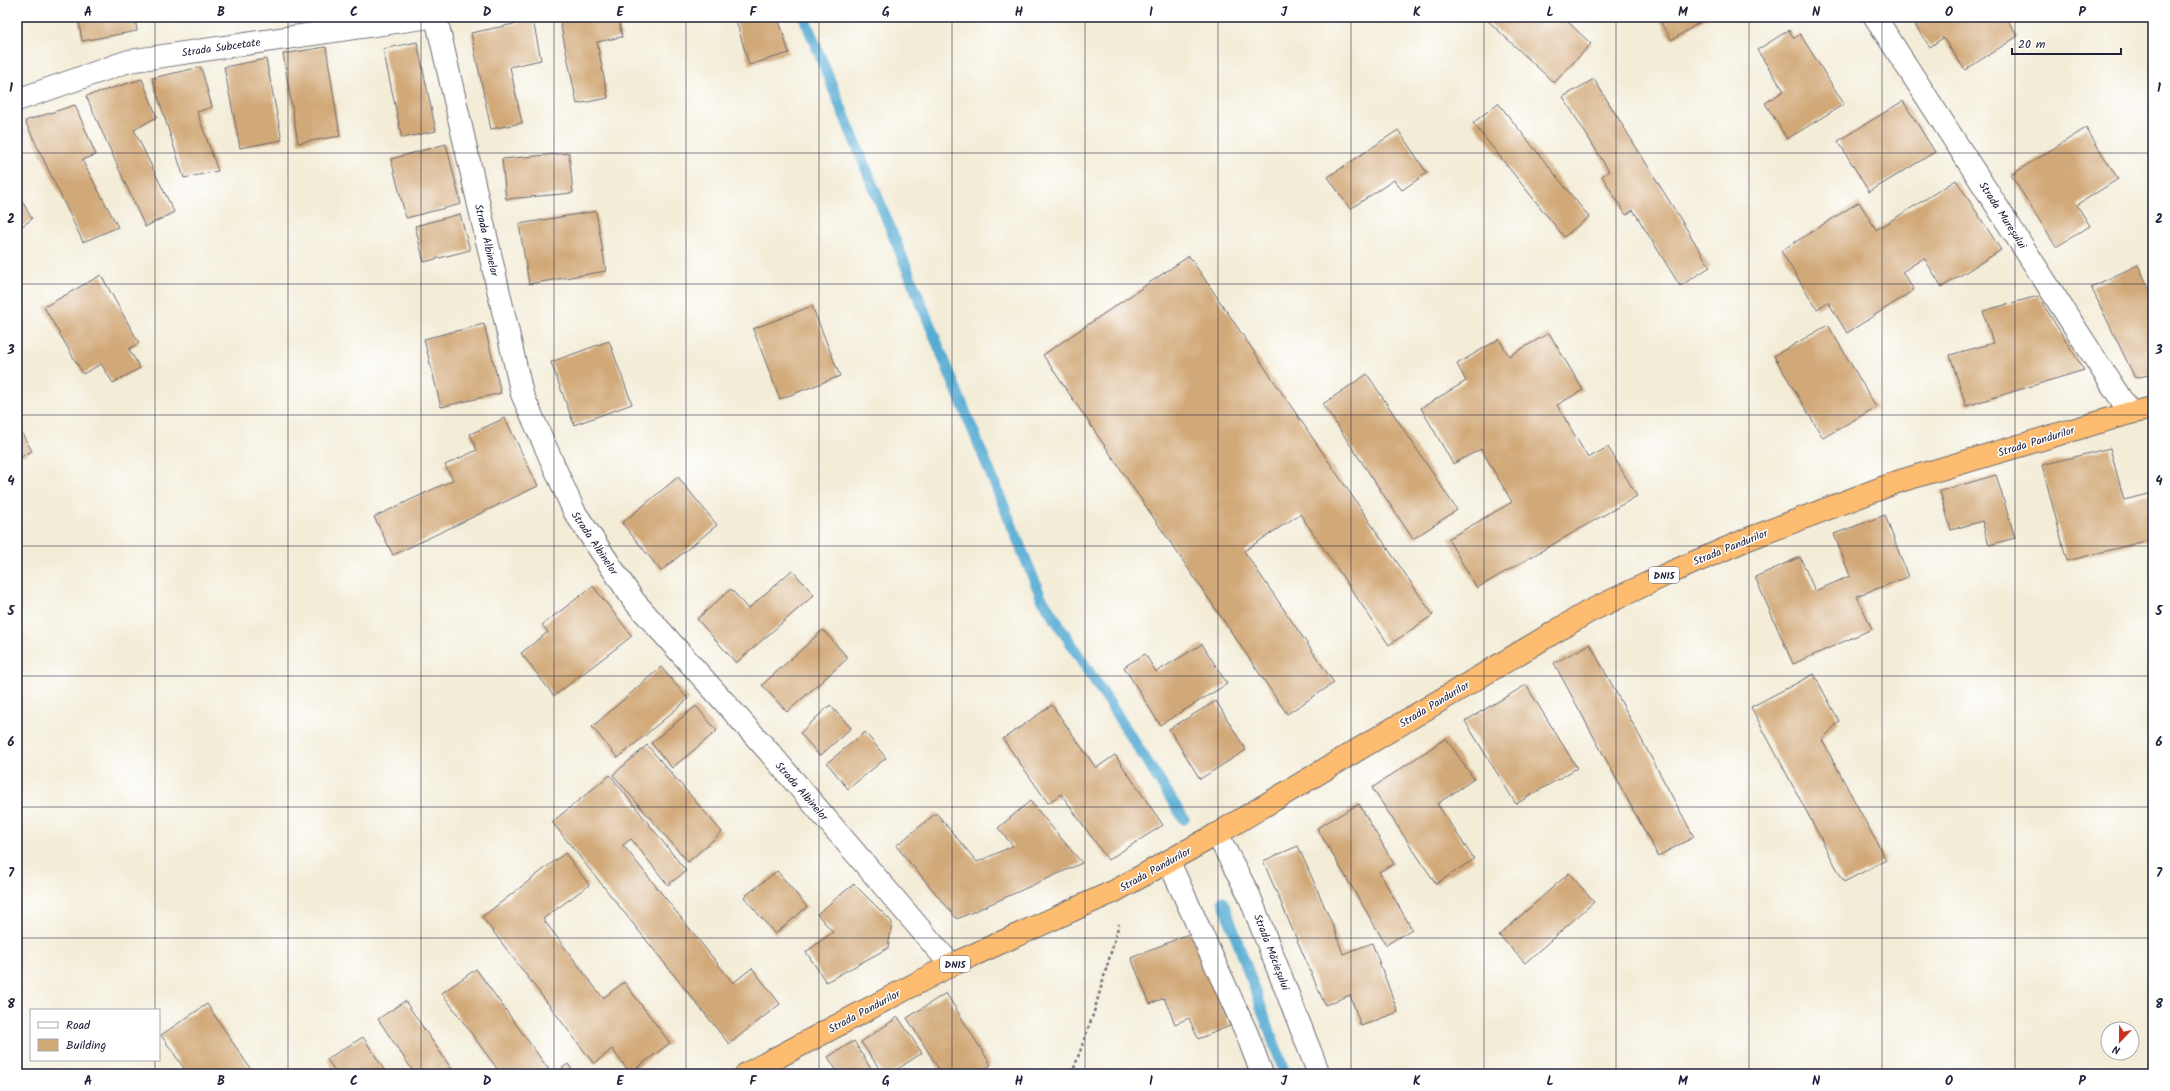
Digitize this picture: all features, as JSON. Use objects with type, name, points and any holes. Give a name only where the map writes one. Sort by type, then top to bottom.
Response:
[{"type":"highway","name":"Strada Pandurilor","points":[[746,1074],[951,965],[1115,891],[1217,834],[1588,612],[1665,575],[1748,539],[1900,481],[2130,413],[2153,408]]},
{"type":"street","name":"Strada Subcetate","points":[[17,100],[129,61],[430,17]]},
{"type":"street","name":"Strada Albinelor","points":[[436,17],[522,394],[574,511],[634,601],[770,753],[951,965]]},
{"type":"street","name":"Strada Mureșului","points":[[1875,17],[2130,413]]},
{"type":"street","name":"Strada Măcieșului","points":[[1217,834],[1249,895],[1319,1074]]},
{"type":"street","points":[[1168,862],[1247,1034],[1262,1074]]},
{"type":"path","points":[[1072,1074],[1094,1012],[1120,919]]},
{"type":"building","points":[[17,17],[31,17],[17,21]]},
{"type":"building","points":[[78,17],[135,17],[137,31],[82,41]]},
{"type":"building","points":[[178,17],[189,17],[189,18],[179,20]]},
{"type":"building","points":[[559,17],[618,17],[622,37],[597,42],[608,98],[577,104]]},
{"type":"building","points":[[735,17],[778,17],[789,53],[749,65]]},
{"type":"building","points":[[1484,17],[1563,17],[1591,44],[1554,83]]},
{"type":"building","points":[[1657,17],[1708,17],[1672,40]]},
{"type":"building","points":[[1927,17],[2005,17],[2018,36],[1965,70],[1943,38],[1930,47],[1915,25]]},
{"type":"building","points":[[533,20],[541,60],[510,67],[522,123],[491,129],[471,33]]},
{"type":"building","points":[[1789,30],[1794,38],[1800,34],[1844,104],[1787,139],[1765,103],[1784,91],[1757,50]]},
{"type":"building","points":[[417,42],[436,131],[402,138],[383,49]]},
{"type":"building","points":[[326,47],[340,136],[298,143],[283,54]]},
{"type":"building","points":[[266,59],[282,140],[240,148],[224,67]]},
{"type":"building","points":[[201,67],[212,107],[197,112],[218,171],[184,178],[152,78]]},
{"type":"building","points":[[142,79],[157,117],[134,130],[174,212],[145,227],[86,96]]},
{"type":"building","points":[[1594,79],[1710,267],[1680,286],[1633,210],[1626,215],[1602,176],[1609,171],[1563,97]]},
{"type":"building","points":[[1903,101],[1935,152],[1869,192],[1838,141]]},
{"type":"building","points":[[1498,103],[1589,217],[1564,237],[1473,123]]},
{"type":"building","points":[[75,105],[96,155],[82,160],[118,227],[83,242],[25,121]]},
{"type":"building","points":[[2086,128],[2118,179],[2077,205],[2090,226],[2056,247],[2011,175]]},
{"type":"building","points":[[1398,130],[1427,173],[1402,190],[1394,180],[1350,209],[1328,177]]},
{"type":"building","points":[[446,144],[461,204],[406,218],[391,159]]},
{"type":"building","points":[[569,153],[573,193],[506,199],[502,159]]},
{"type":"building","points":[[1956,180],[2001,250],[1942,287],[1924,258],[1902,272],[1914,290],[1847,333],[1828,302],[1817,309],[1781,251],[1859,202],[1876,230]]},
{"type":"building","points":[[17,192],[32,219],[17,230]]},
{"type":"building","points":[[596,211],[606,271],[529,284],[519,224]]},
{"type":"building","points":[[460,214],[470,250],[424,262],[415,226]]},
{"type":"building","points":[[1189,256],[1433,615],[1389,645],[1300,514],[1244,551],[1334,683],[1287,714],[1043,355]]},
{"type":"building","points":[[2138,265],[2153,297],[2153,374],[2135,378],[2091,287]]},
{"type":"building","points":[[101,275],[139,343],[129,349],[140,368],[113,383],[101,364],[83,374],[44,307]]},
{"type":"building","points":[[2038,296],[2084,370],[1966,406],[1950,355],[1993,343],[1983,311]]},
{"type":"building","points":[[812,306],[840,376],[780,399],[753,329]]},
{"type":"building","points":[[484,324],[501,393],[441,407],[424,339]]},
{"type":"building","points":[[1828,325],[1876,407],[1823,438],[1774,356]]},
{"type":"building","points":[[1549,333],[1583,390],[1557,405],[1588,458],[1608,447],[1637,496],[1477,588],[1448,539],[1512,502],[1481,449],[1453,464],[1421,408],[1466,381],[1457,364],[1499,339],[1509,356]]},
{"type":"building","points":[[609,341],[632,404],[574,425],[551,362]]},
{"type":"building","points":[[1367,374],[1457,510],[1413,539],[1323,404]]},
{"type":"building","points":[[505,418],[538,486],[393,555],[374,517],[453,480],[445,465],[477,450],[470,434]]},
{"type":"building","points":[[17,425],[32,451],[17,459]]},
{"type":"building","points":[[2110,448],[2124,500],[2153,493],[2153,539],[2067,561],[2042,465]]},
{"type":"building","points":[[1996,475],[2015,538],[1989,545],[1982,521],[1951,530],[1940,491]]},
{"type":"building","points":[[678,477],[717,525],[661,571],[622,523]]},
{"type":"building","points":[[1885,515],[1908,577],[1857,596],[1872,629],[1793,664],[1755,577],[1800,557],[1815,591],[1850,576],[1834,534]]},
{"type":"building","points":[[792,570],[814,595],[736,663],[697,619],[731,589],[748,609]]},
{"type":"building","points":[[593,586],[632,636],[554,696],[521,653],[548,632],[542,625]]},
{"type":"building","points":[[823,630],[848,658],[787,712],[762,685]]},
{"type":"building","points":[[1202,644],[1227,684],[1160,725],[1124,667],[1145,654],[1156,672]]},
{"type":"building","points":[[1590,644],[1694,837],[1658,856],[1554,663]]},
{"type":"building","points":[[661,667],[688,699],[618,758],[592,727]]},
{"type":"building","points":[[1814,674],[1839,721],[1822,740],[1886,860],[1844,882],[1751,707]]},
{"type":"building","points":[[1526,685],[1577,768],[1516,804],[1465,721]]},
{"type":"building","points":[[1216,701],[1246,750],[1200,779],[1169,729]]},
{"type":"building","points":[[830,705],[851,728],[820,756],[800,733]]},
{"type":"building","points":[[1052,705],[1096,768],[1115,755],[1163,825],[1108,860],[1061,794],[1048,803],[1003,739]]},
{"type":"building","points":[[696,706],[717,731],[672,768],[651,743]]},
{"type":"building","points":[[865,732],[886,758],[848,789],[827,763]]},
{"type":"building","points":[[1446,738],[1474,779],[1437,804],[1474,859],[1436,884],[1372,788]]},
{"type":"building","points":[[647,745],[722,832],[688,862],[613,775]]},
{"type":"building","points":[[610,775],[686,871],[668,885],[631,839],[623,845],[733,983],[752,968],[780,1004],[729,1044],[552,822]]},
{"type":"building","points":[[1030,801],[1082,863],[957,919],[896,846],[936,813],[977,862],[1013,846],[998,828]]},
{"type":"building","points":[[1359,804],[1394,864],[1379,872],[1412,929],[1386,945],[1317,828]]},
{"type":"building","points":[[1298,846],[1334,928],[1343,954],[1372,943],[1398,1012],[1361,1026],[1350,995],[1325,1005],[1263,861]]},
{"type":"building","points":[[565,853],[589,885],[543,919],[603,998],[624,982],[670,1043],[630,1073],[612,1049],[594,1064],[482,917]]},
{"type":"building","points":[[777,871],[807,907],[775,934],[744,897]]},
{"type":"building","points":[[1569,873],[1594,902],[1525,963],[1499,935]]},
{"type":"building","points":[[854,884],[892,922],[888,948],[826,982],[806,952],[833,932],[817,914]]},
{"type":"building","points":[[1191,933],[1230,1026],[1198,1039],[1189,1018],[1175,1024],[1164,998],[1150,1004],[1131,958]]},
{"type":"building","points":[[476,969],[552,1074],[501,1074],[442,993]]},
{"type":"building","points":[[946,993],[991,1065],[976,1074],[942,1074],[907,1018]]},
{"type":"building","points":[[405,1001],[455,1074],[415,1074],[378,1019]]},
{"type":"building","points":[[207,1004],[254,1074],[188,1074],[161,1035]]},
{"type":"building","points":[[898,1017],[922,1053],[890,1074],[883,1074],[861,1042]]},
{"type":"building","points":[[363,1037],[387,1074],[337,1074],[327,1059]]},
{"type":"building","points":[[854,1041],[874,1074],[839,1074],[828,1057]]},
{"type":"building","points":[[568,1064],[575,1074],[554,1074]]},
{"type":"waterway","points":[[804,17],[1041,597],[1184,819]]},
{"type":"waterway","points":[[1223,901],[1285,1074]]}]
